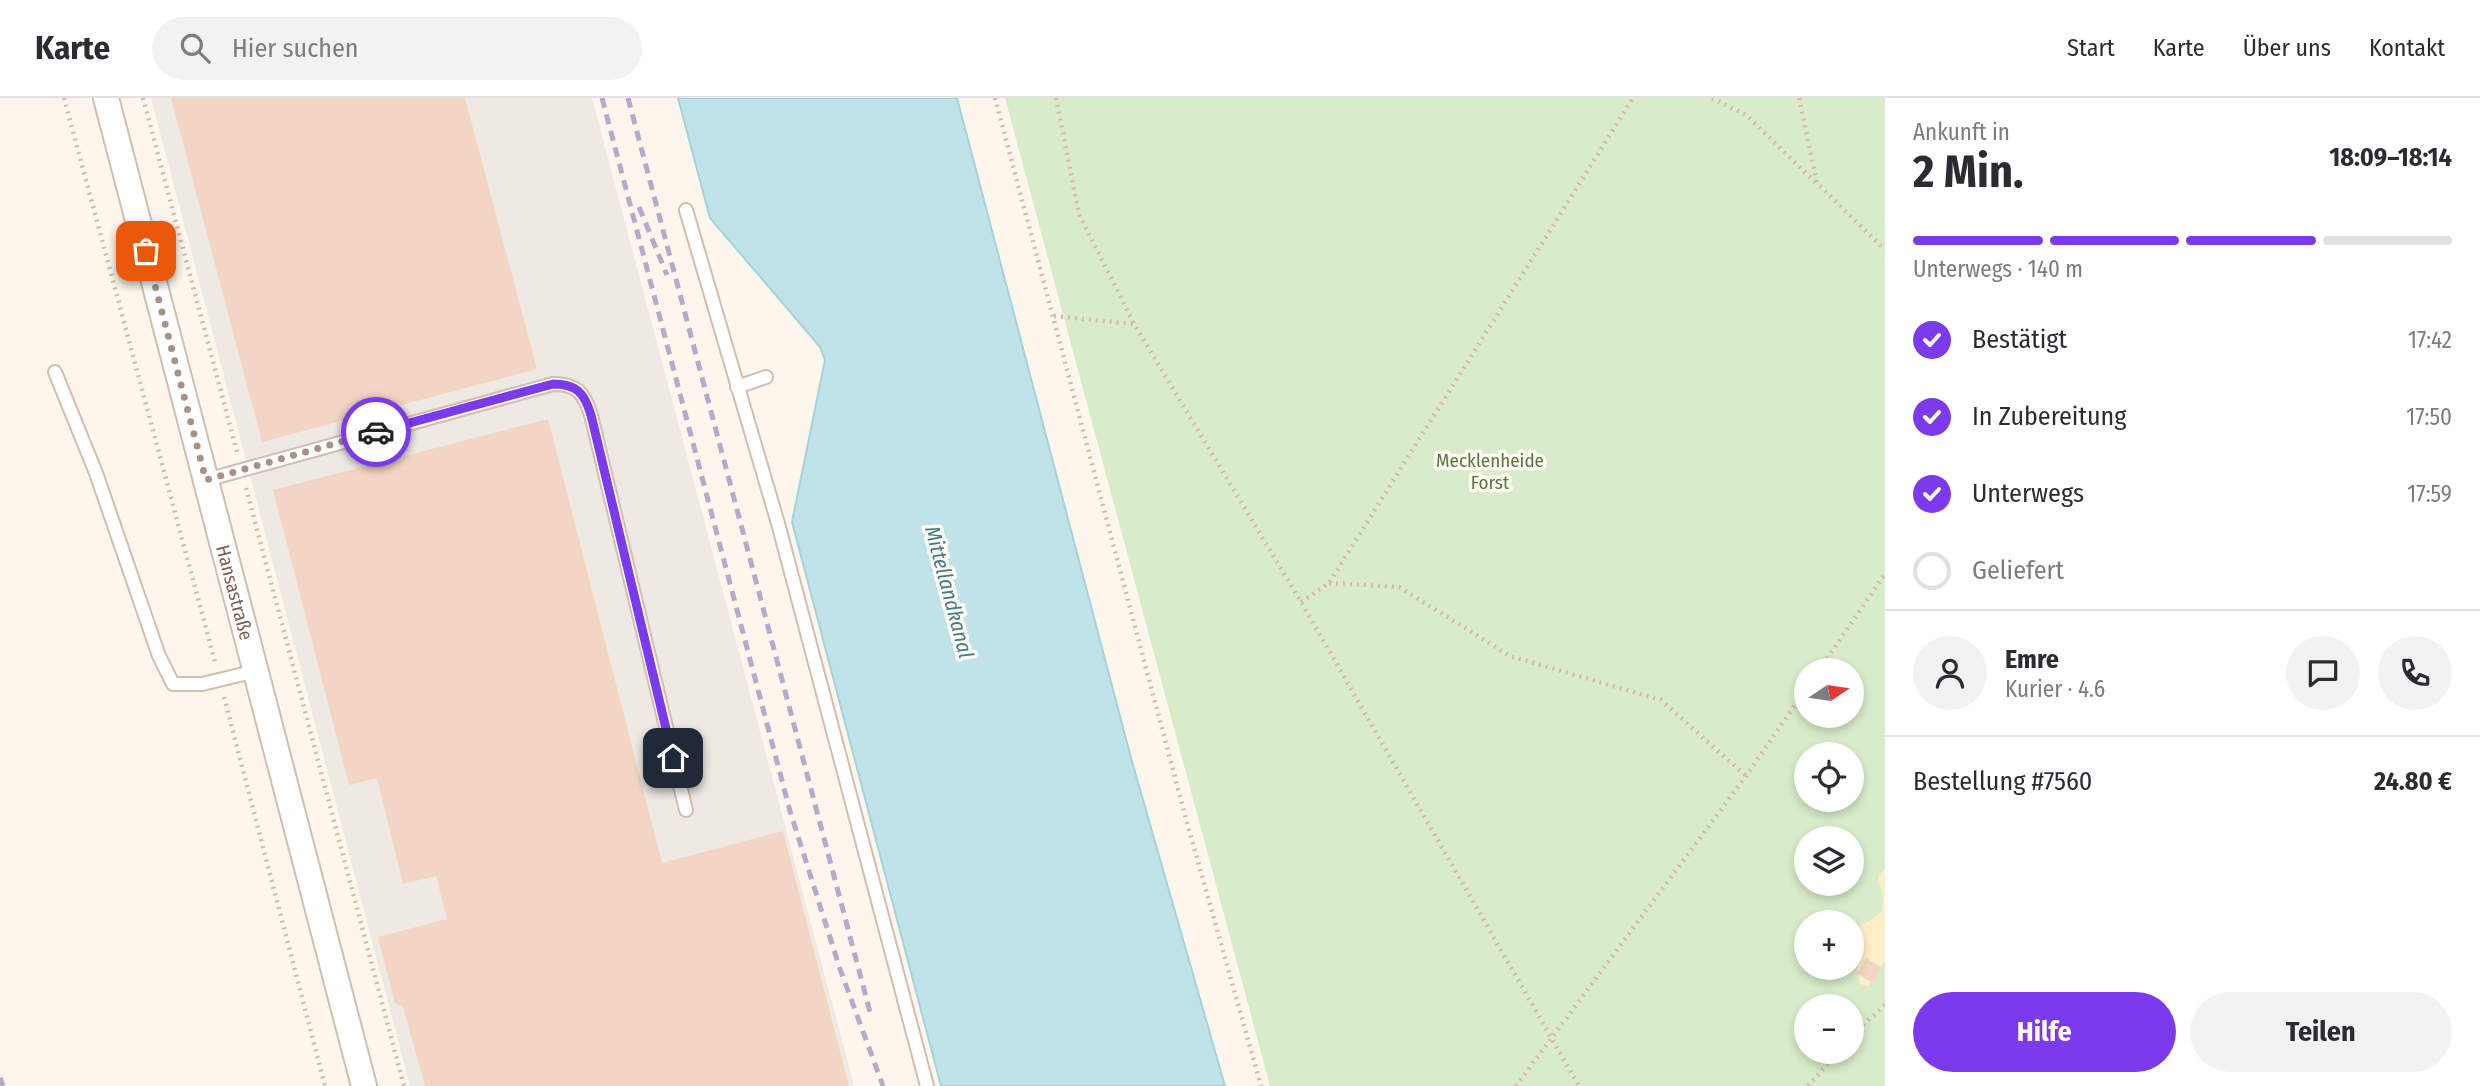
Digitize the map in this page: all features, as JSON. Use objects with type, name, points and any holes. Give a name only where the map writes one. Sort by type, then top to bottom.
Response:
[{"type":"street","name":"Hansastraße","points":[[106,98],[364,1086]]},
{"type":"lane","points":[[685,210],[779,527],[927,1086]]},
{"type":"lane","points":[[55,372],[96,474],[159,656],[173,684],[202,684],[256,671]]},
{"type":"lane","points":[[737,387],[766,377]]},
{"type":"lane","points":[[206,480],[553,384],[570,384],[578,389],[587,400],[591,415],[686,810]]},
{"type":"path","points":[[64,98],[326,1086]]},
{"type":"path","points":[[143,98],[404,1086]]},
{"type":"path","points":[[995,98],[1186,820],[1261,1086]]},
{"type":"path","points":[[1056,98],[1079,214],[1134,324],[1301,602],[1579,1086]]},
{"type":"path","points":[[1301,602],[1329,583],[1633,98]]},
{"type":"path","points":[[1712,98],[1746,116],[1885,250]]},
{"type":"path","points":[[1799,98],[1817,183]]},
{"type":"path","points":[[1054,316],[1134,324]]},
{"type":"path","points":[[1827,658],[1885,574]]},
{"type":"path","points":[[1329,583],[1399,587],[1510,656],[1661,700],[1746,776]]},
{"type":"path","points":[[1516,1086],[1746,776],[1794,706]]},
{"type":"path","points":[[1864,1023],[1885,1005]]},
{"type":"path","points":[[1808,1086],[1827,1064]]},
{"type":"shaded area","points":[[151,98],[592,98],[854,1086],[410,1086]]},
{"type":"green space","name":"Mecklenheide Forst","points":[[1005,98],[1885,98],[1885,1086],[1270,1086]]},
{"type":"sand","points":[[1885,869],[1885,961],[1868,986],[1860,984],[1859,980],[1864,980],[1864,924],[1881,913],[1883,896],[1878,877]]},
{"type":"water","name":"Mittellandkanal","points":[[678,98],[957,98],[1131,758],[1225,1086],[941,1086],[792,522],[825,360],[820,347],[710,218]]},
{"type":"building","points":[[171,98],[465,98],[537,369],[262,442]]},
{"type":"building","points":[[548,419],[662,863],[783,831],[849,1086],[425,1086],[403,1007],[395,1003],[378,937],[447,919],[436,876],[403,884],[377,778],[349,785],[273,490]]},
{"type":"building","points":[[1866,958],[1882,968],[1873,983],[1864,978]]},
{"type":"railway","points":[[602,98],[790,811],[840,969],[883,1086]]},
{"type":"railway","points":[[628,98],[870,1012]]},
{"type":"railway","points":[[639,207],[667,275]]},
{"type":"railway","points":[[0,1078],[3,1086]]},
{"type":"way so far","points":[[146,251],[206,480],[376,432]]},
{"type":"route","points":[[376,432],[553,384],[570,384],[578,389],[587,400],[591,415],[673,758]]}]
